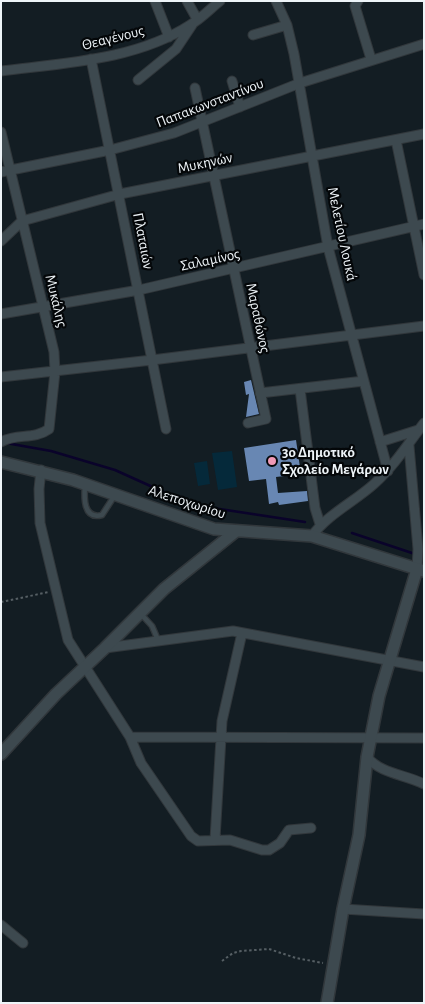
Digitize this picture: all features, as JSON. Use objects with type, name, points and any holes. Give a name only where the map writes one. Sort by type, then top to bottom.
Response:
[{"type":"street","points":[[155,1],[169,37]]},
{"type":"street","points":[[138,80],[176,49],[195,22],[186,1]]},
{"type":"street","name":"Θεαγένους","points":[[1,71],[91,59],[129,50],[169,37],[195,22],[220,1]]},
{"type":"street","name":"Μελετίου Λουκά","points":[[276,1],[287,25],[300,83],[328,247],[388,471]]},
{"type":"street","points":[[358,1],[355,6],[371,59]]},
{"type":"street","points":[[253,34],[287,25]]},
{"type":"street","name":"Παπακωνσταντίνου","points":[[6,171],[110,150],[204,123],[300,83],[371,59],[424,44]]},
{"type":"street","name":"Πλαταιών","points":[[91,59],[120,194],[166,429]]},
{"type":"street","points":[[232,81],[240,107]]},
{"type":"street","name":"Μαραθώνος","points":[[195,88],[266,419],[248,423]]},
{"type":"street","name":"Μυκάλης","points":[[1,132],[6,171],[22,222],[43,306],[54,352],[55,372],[49,429],[41,435],[8,438],[1,442]]},
{"type":"street","name":"Μυκηνών","points":[[1,241],[22,222],[120,194],[424,134]]},
{"type":"street","points":[[396,140],[424,275]]},
{"type":"street","name":"Σαλαμίνος","points":[[1,314],[139,290],[424,224]]},
{"type":"street","points":[[1,377],[424,326]]},
{"type":"street","points":[[260,394],[364,382]]},
{"type":"street","points":[[300,389],[315,508],[320,524]]},
{"type":"street","points":[[380,442],[421,427]]},
{"type":"street","points":[[312,536],[320,524],[358,498],[388,471],[409,446],[421,427]]},
{"type":"street","points":[[328,1003],[343,909],[359,836],[367,757],[373,737],[379,696],[420,568],[409,446]]},
{"type":"street","name":"Αλεποχωρίου","points":[[1,462],[41,470],[86,484],[178,518],[214,529],[312,536],[420,568]]},
{"type":"street","points":[[41,470],[38,509],[68,640],[84,668],[130,737],[142,763],[194,840],[238,841],[262,850],[269,850],[280,843],[289,830],[311,828]]},
{"type":"street","points":[[1,754],[56,694],[164,589],[235,532]]},
{"type":"street","points":[[105,648],[223,631],[424,666]]},
{"type":"street","points":[[215,839],[220,737],[224,707],[242,633]]},
{"type":"street","points":[[130,737],[424,738]]},
{"type":"street","points":[[367,757],[374,766],[385,771],[406,775],[423,784]]},
{"type":"street","points":[[343,909],[424,914]]},
{"type":"street","points":[[1,924],[23,943]]},
{"type":"lane","points":[[86,484],[85,504],[92,515],[102,515],[116,494]]},
{"type":"lane","points":[[140,613],[152,626],[158,641]]},
{"type":"path","points":[[1,602],[56,591]]},
{"type":"path","points":[[222,960],[241,951],[269,948],[296,958],[333,964]]},
{"type":"shaded area","points":[[232,451],[237,487],[218,490],[212,453]]},
{"type":"shaded area","points":[[207,461],[210,484],[198,486],[194,463]]},
{"type":"building","points":[[251,380],[259,414],[246,417],[249,394],[246,395],[244,382]]},
{"type":"building","name":"3ο Δημοτικό Σχολείο Μεγάρων","points":[[296,440],[301,474],[276,477],[278,493],[307,491],[308,501],[279,505],[278,502],[269,504],[266,479],[249,481],[244,448]]},
{"type":"waterway","points":[[6,443],[51,451],[115,470],[177,498],[200,506],[305,522]]},
{"type":"waterway","points":[[352,533],[415,554]]},
{"type":"place","name":"3ο Δημοτικό Σχολείο Μεγάρων","points":[[272,461]]}]
